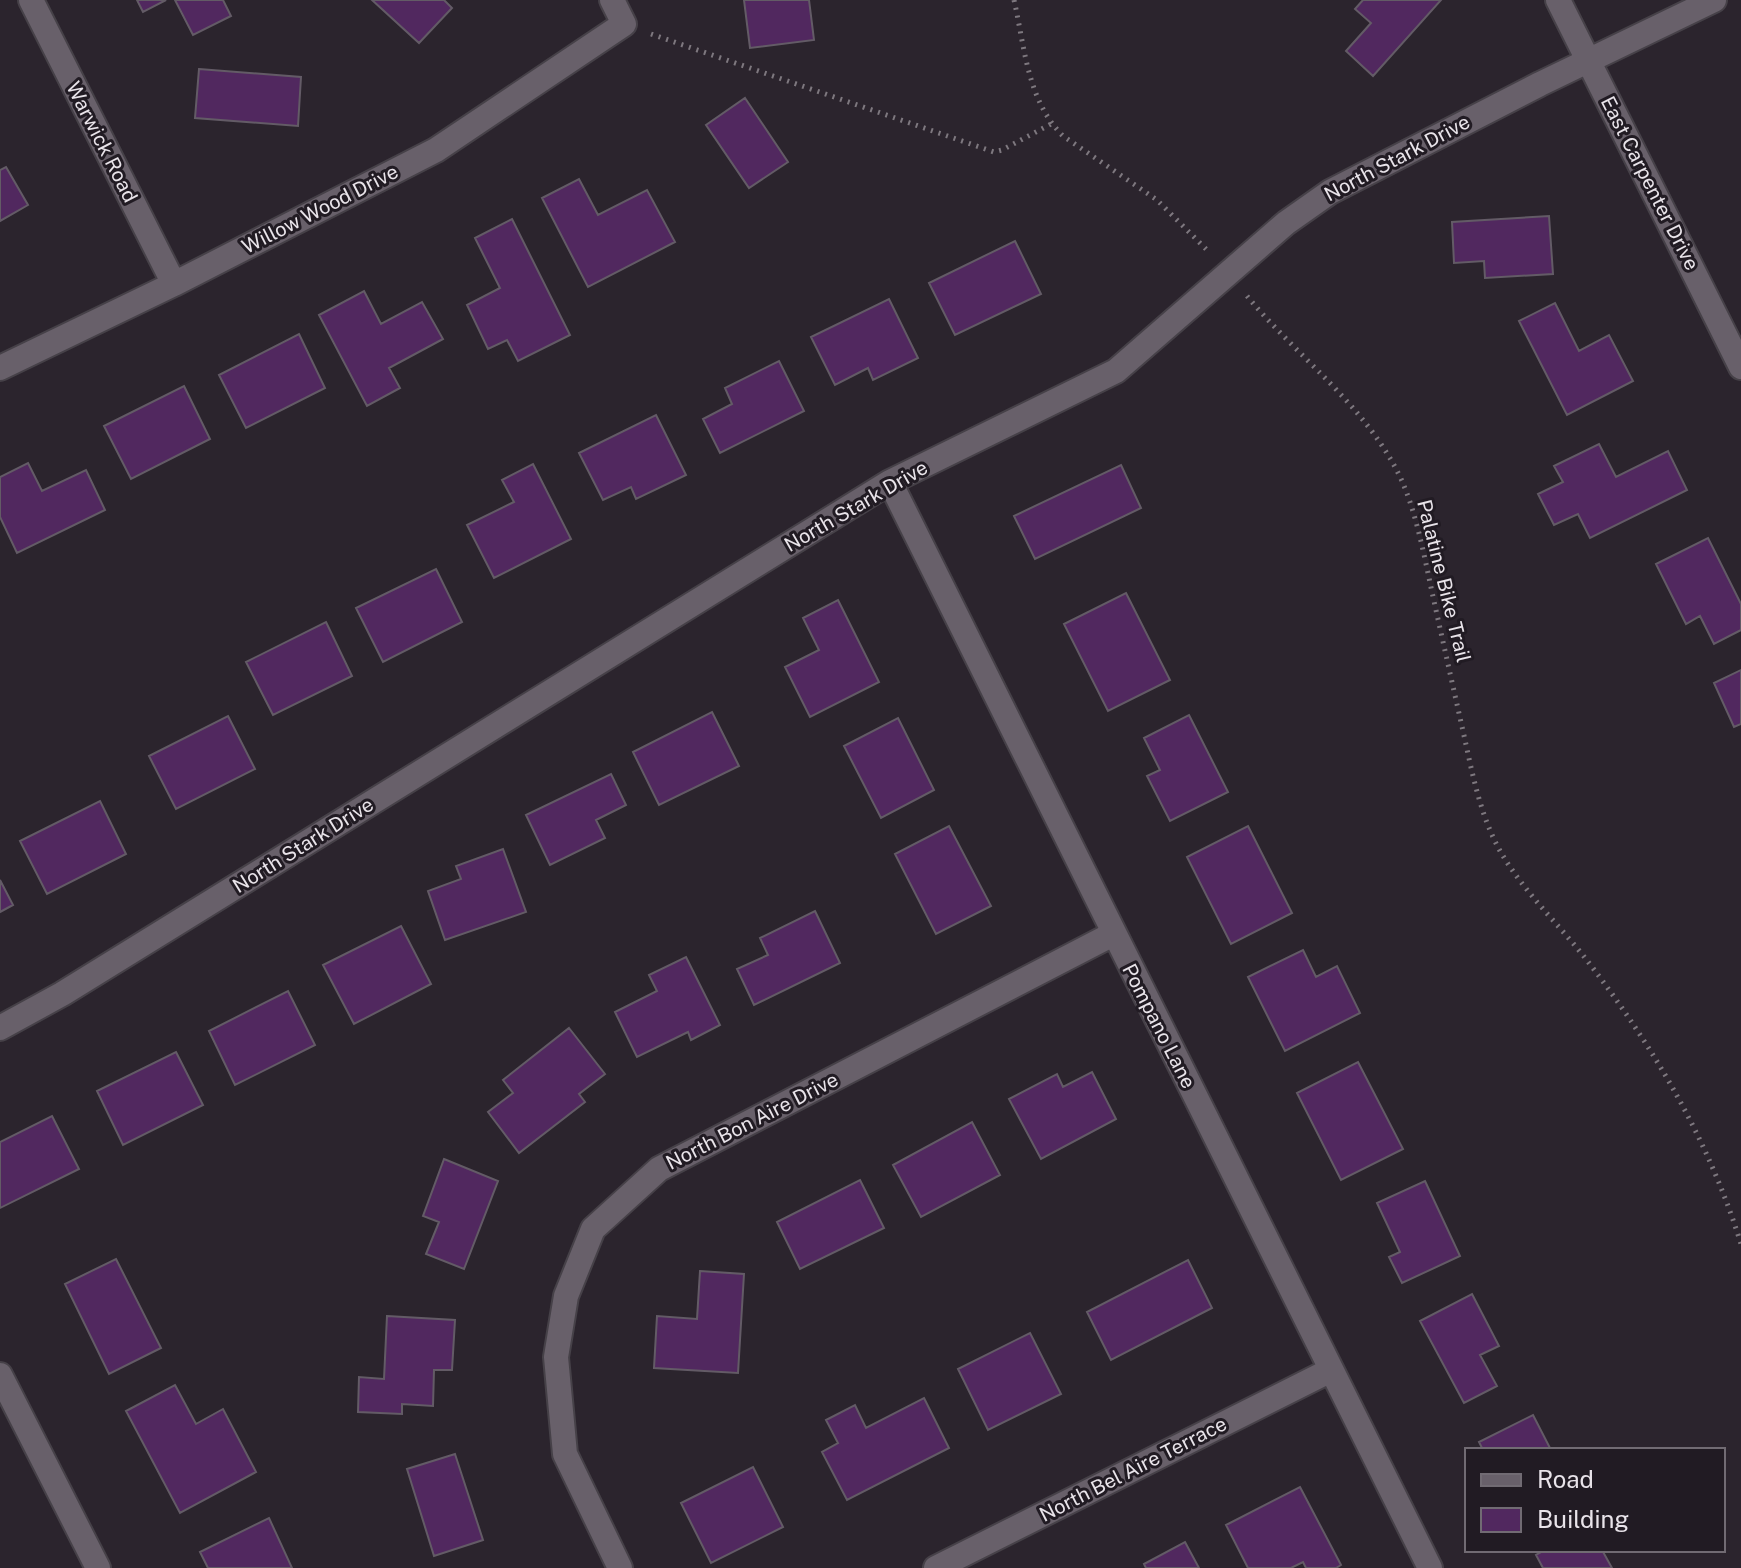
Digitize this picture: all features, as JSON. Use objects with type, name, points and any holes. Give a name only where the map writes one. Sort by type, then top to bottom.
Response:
[{"type":"street","name":"Warwick Road","points":[[31,0],[174,284]]},
{"type":"street","points":[[612,0],[624,24]]},
{"type":"street","name":"East Carpenter Drive","points":[[1558,0],[1741,367]]},
{"type":"street","name":"North Stark Drive","points":[[0,1028],[62,994],[890,482],[1116,371],[1286,223],[1330,192],[1714,0]]},
{"type":"street","name":"Willow Wood Drive","points":[[0,368],[174,284],[436,150],[624,24]]},
{"type":"street","name":"Pompano Lane","points":[[890,482],[1430,1568]]},
{"type":"street","name":"North Bon Aire Drive","points":[[620,1568],[565,1454],[556,1357],[566,1296],[593,1229],[659,1169],[1113,934]]},
{"type":"street","name":"North Bel Aire Terrace","points":[[936,1568],[1331,1370]]},
{"type":"street","points":[[0,1375],[98,1568]]},
{"type":"path","name":"Palatine Bike Trail","points":[[1014,0],[1028,68],[1043,112],[1051,124],[1063,136],[1157,200],[1193,233],[1261,314],[1344,398],[1370,430],[1401,480],[1420,539],[1477,794],[1498,847],[1518,880],[1588,961],[1639,1031],[1688,1112],[1728,1203],[1741,1244]]},
{"type":"path","points":[[624,24],[994,152],[1051,124]]},
{"type":"building","points":[[137,0],[166,0],[143,12]]},
{"type":"building","points":[[175,0],[223,0],[231,16],[193,35]]},
{"type":"building","points":[[372,0],[444,0],[452,8],[419,43]]},
{"type":"building","points":[[744,0],[809,0],[814,40],[750,48]]},
{"type":"building","points":[[1363,0],[1441,0],[1373,76],[1346,51],[1371,23],[1355,9]]},
{"type":"building","points":[[199,69],[301,77],[298,126],[195,118]]},
{"type":"building","points":[[745,98],[788,162],[749,188],[706,125]]},
{"type":"building","points":[[6,167],[28,205],[0,221],[0,170]]},
{"type":"building","points":[[579,179],[598,215],[647,190],[675,242],[588,287],[542,198]]},
{"type":"building","points":[[1549,216],[1553,274],[1485,278],[1484,261],[1454,263],[1452,222]]},
{"type":"building","points":[[512,219],[570,335],[518,361],[507,340],[488,349],[467,305],[500,288],[475,238]]},
{"type":"building","points":[[1015,241],[1041,294],[955,335],[929,283]]},
{"type":"building","points":[[364,291],[381,324],[422,302],[443,339],[389,368],[400,388],[367,406],[319,315]]},
{"type":"building","points":[[889,299],[918,358],[873,380],[868,368],[835,385],[811,337]]},
{"type":"building","points":[[1555,303],[1579,351],[1609,335],[1633,381],[1567,415],[1519,321]]},
{"type":"building","points":[[299,334],[325,388],[246,428],[219,375]]},
{"type":"building","points":[[779,361],[804,411],[720,453],[703,419],[732,404],[725,388]]},
{"type":"building","points":[[184,386],[210,439],[131,479],[104,426]]},
{"type":"building","points":[[656,415],[686,475],[636,499],[631,487],[603,500],[579,453]]},
{"type":"building","points":[[1599,444],[1616,477],[1668,451],[1687,490],[1590,538],[1578,514],[1554,525],[1538,494],[1563,482],[1554,466]]},
{"type":"building","points":[[28,463],[42,491],[86,470],[105,510],[17,553],[0,517],[0,477]]},
{"type":"building","points":[[533,464],[571,539],[494,578],[467,525],[514,502],[502,480]]},
{"type":"building","points":[[1121,465],[1141,508],[1035,559],[1014,516]]},
{"type":"building","points":[[1708,538],[1741,604],[1741,630],[1714,644],[1700,616],[1686,624],[1656,564]]},
{"type":"building","points":[[436,569],[462,622],[383,662],[356,608]]},
{"type":"building","points":[[1126,593],[1170,680],[1108,711],[1064,624]]},
{"type":"building","points":[[838,600],[879,682],[810,717],[785,667],[819,650],[803,618]]},
{"type":"building","points":[[326,622],[352,676],[273,715],[246,662]]},
{"type":"building","points":[[1741,670],[1741,724],[1734,727],[1714,683]]},
{"type":"building","points":[[712,712],[739,766],[659,805],[633,752]]},
{"type":"building","points":[[1189,715],[1228,792],[1170,821],[1147,776],[1160,770],[1144,738]]},
{"type":"building","points":[[228,716],[255,769],[176,809],[149,756]]},
{"type":"building","points":[[898,718],[934,790],[881,818],[844,746]]},
{"type":"building","points":[[611,774],[626,805],[596,820],[605,838],[550,865],[526,815]]},
{"type":"building","points":[[100,801],[126,854],[47,894],[20,841]]},
{"type":"building","points":[[949,826],[991,906],[936,934],[895,854]]},
{"type":"building","points":[[1248,826],[1292,913],[1231,944],[1187,857]]},
{"type":"building","points":[[503,849],[526,912],[445,940],[428,891],[461,879],[456,866]]},
{"type":"building","points":[[0,880],[13,905],[0,912]]},
{"type":"building","points":[[815,911],[840,963],[754,1005],[737,969],[768,955],[760,938]]},
{"type":"building","points":[[401,926],[431,984],[354,1024],[323,965]]},
{"type":"building","points":[[1303,950],[1316,977],[1337,966],[1360,1013],[1285,1051],[1248,977]]},
{"type":"building","points":[[686,957],[720,1025],[691,1040],[688,1032],[637,1057],[615,1012],[657,991],[649,975]]},
{"type":"building","points":[[288,991],[315,1045],[235,1085],[209,1031]]},
{"type":"building","points":[[569,1028],[605,1074],[579,1094],[585,1102],[519,1153],[488,1112],[513,1093],[503,1080]]},
{"type":"building","points":[[176,1052],[203,1105],[123,1145],[97,1091]]},
{"type":"building","points":[[1358,1062],[1403,1149],[1341,1180],[1297,1093]]},
{"type":"building","points":[[1092,1072],[1116,1119],[1041,1159],[1009,1099],[1057,1074],[1063,1087]]},
{"type":"building","points":[[52,1116],[79,1169],[0,1208],[0,1142]]},
{"type":"building","points":[[972,1122],[1000,1175],[921,1217],[893,1165]]},
{"type":"building","points":[[444,1159],[498,1181],[464,1269],[426,1254],[439,1222],[423,1216]]},
{"type":"building","points":[[860,1180],[884,1228],[800,1269],[777,1222]]},
{"type":"building","points":[[1425,1181],[1460,1256],[1402,1283],[1389,1257],[1400,1252],[1377,1203]]},
{"type":"building","points":[[116,1259],[161,1348],[109,1374],[65,1284]]},
{"type":"building","points":[[1188,1260],[1212,1308],[1111,1360],[1087,1312]]},
{"type":"building","points":[[700,1271],[744,1274],[738,1373],[654,1368],[657,1316],[697,1319]]},
{"type":"building","points":[[1472,1294],[1499,1346],[1480,1355],[1497,1386],[1464,1403],[1420,1321]]},
{"type":"building","points":[[387,1316],[455,1320],[452,1370],[434,1370],[433,1406],[402,1404],[402,1414],[358,1412],[359,1377],[384,1379]]},
{"type":"building","points":[[1030,1333],[1061,1394],[988,1430],[958,1369]]},
{"type":"building","points":[[175,1385],[196,1424],[223,1409],[256,1472],[180,1513],[126,1411]]},
{"type":"building","points":[[924,1398],[949,1448],[847,1500],[822,1452],[838,1443],[826,1420],[855,1405],[866,1428]]},
{"type":"building","points":[[1533,1415],[1550,1448],[1482,1448],[1479,1442]]},
{"type":"building","points":[[455,1454],[483,1540],[434,1556],[407,1469]]},
{"type":"building","points":[[753,1467],[783,1527],[711,1563],[681,1503]]},
{"type":"building","points":[[1300,1487],[1341,1565],[1336,1568],[1306,1568],[1303,1562],[1291,1568],[1248,1568],[1226,1525]]},
{"type":"building","points":[[269,1518],[292,1568],[208,1568],[200,1552]]},
{"type":"building","points":[[1185,1542],[1199,1568],[1146,1568],[1144,1564]]},
{"type":"building","points":[[1541,1552],[1603,1552],[1612,1568],[1543,1568],[1536,1555]]}]
